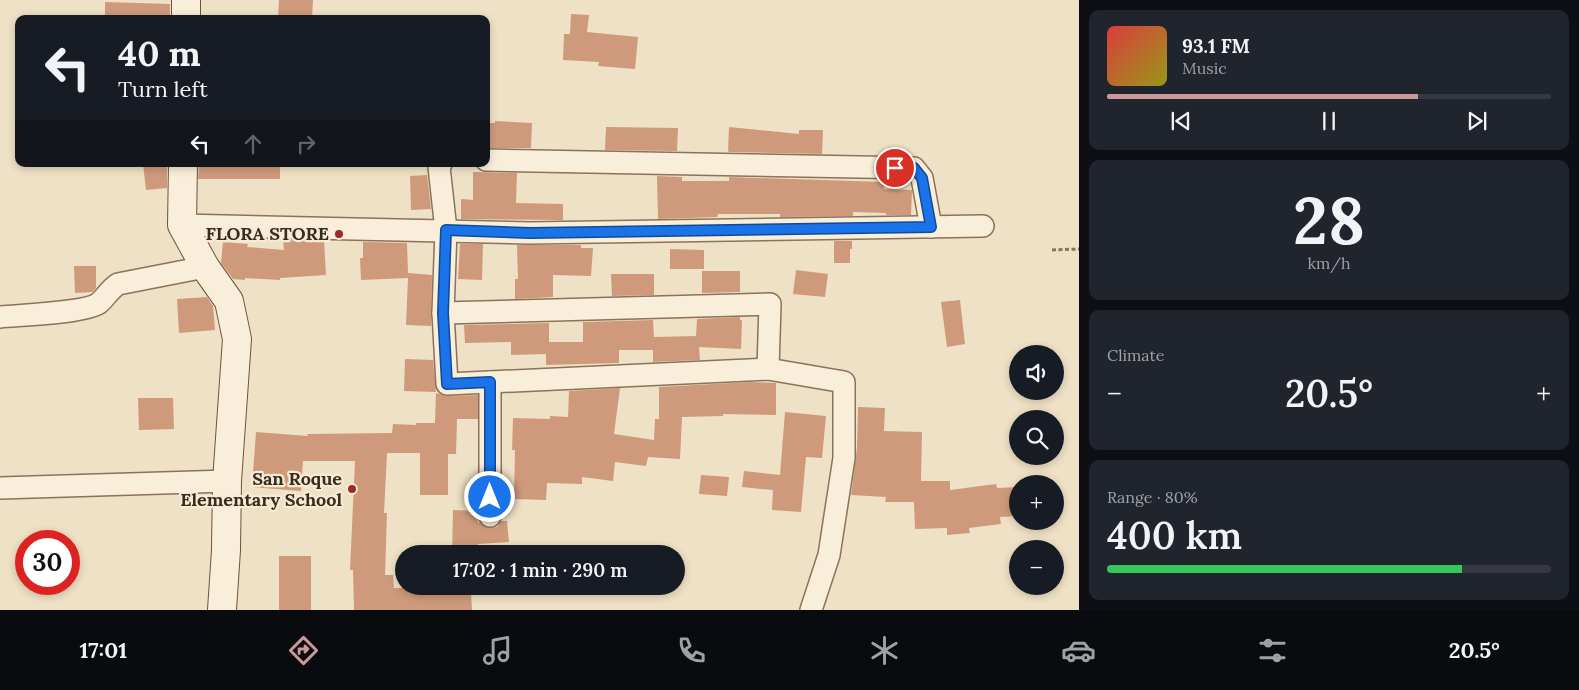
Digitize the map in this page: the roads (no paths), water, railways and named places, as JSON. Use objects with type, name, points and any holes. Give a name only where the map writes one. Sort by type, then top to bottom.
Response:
[{"type":"street","points":[[186,0],[186,15]]},
{"type":"street","points":[[490,160],[914,168],[922,178],[931,227]]},
{"type":"street","points":[[183,167],[182,225],[205,268],[229,301],[237,339],[227,480],[226,550],[222,610]]},
{"type":"street","points":[[438,167],[446,230],[443,313],[447,384],[768,369],[844,382],[844,458],[829,555],[811,610]]},
{"type":"street","points":[[182,225],[530,233],[983,226]]},
{"type":"street","points":[[0,317],[64,312],[98,304],[108,291],[118,284],[205,268]]},
{"type":"street","points":[[443,313],[770,304],[768,369]]},
{"type":"street","points":[[490,382],[490,516]]},
{"type":"street","points":[[0,488],[227,480]]},
{"type":"place","name":"FLORA STORE","points":[[339,234]]},
{"type":"place","name":"San Roque Elementary School","points":[[352,489]]}]
